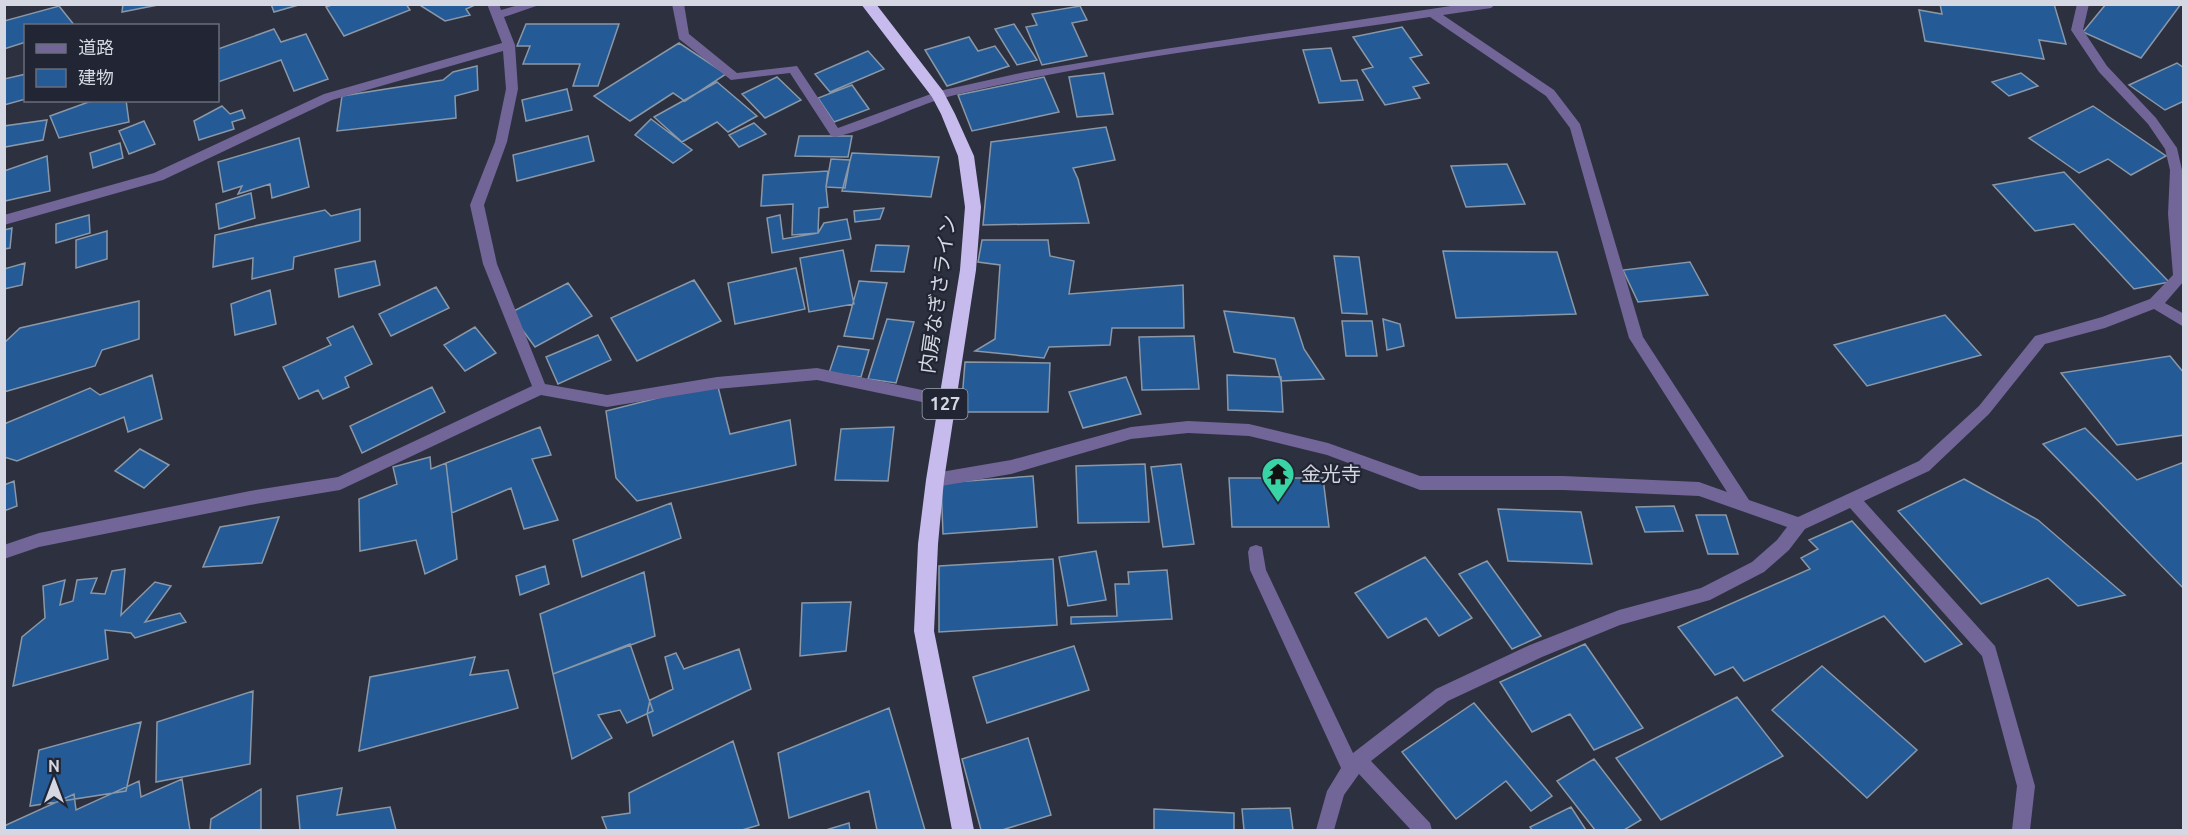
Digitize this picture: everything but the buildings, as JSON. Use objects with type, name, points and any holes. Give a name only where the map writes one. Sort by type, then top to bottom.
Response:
[{"type":"highway","name":"内房なぎさライン","points":[[868,4],[938,95],[966,156],[973,207],[968,270],[935,480],[928,544],[924,630],[963,831]]},
{"type":"street","points":[[537,4],[496,10],[509,45],[512,89],[501,142],[477,205],[490,264],[540,389]]},
{"type":"street","points":[[678,4],[683,36],[735,77],[793,69],[835,134],[855,129],[938,95],[1042,74],[1491,4]]},
{"type":"street","points":[[1325,831],[1336,791],[1354,765],[1442,695],[1536,651],[1619,618],[1704,595],[1758,567],[1783,545],[1799,524],[1924,466],[1984,410],[2040,340],[2105,322],[2155,303],[2164,296],[2180,276],[2175,214],[2176,170],[2171,148],[2152,122],[2103,69],[2077,30],[2082,4]]},
{"type":"street","points":[[1433,14],[1550,93],[1576,128],[1636,338],[1743,504]]},
{"type":"street","points":[[4,220],[158,177],[328,97],[509,45]]},
{"type":"street","points":[[2155,303],[2184,322]]},
{"type":"street","points":[[4,552],[39,540],[250,498],[340,483],[540,389],[607,401],[717,383],[817,374],[946,401]]},
{"type":"street","points":[[935,480],[1011,467],[1131,433],[1188,427],[1260,433],[1328,450],[1420,483],[1563,483],[1699,489],[1799,524]]},
{"type":"street","points":[[1852,499],[1989,652],[2026,786],[2021,831]]},
{"type":"street","points":[[1256,552],[1258,570],[1354,765],[1423,831]]},
{"type":"place","name":"金光寺","points":[[1278,503]]}]
